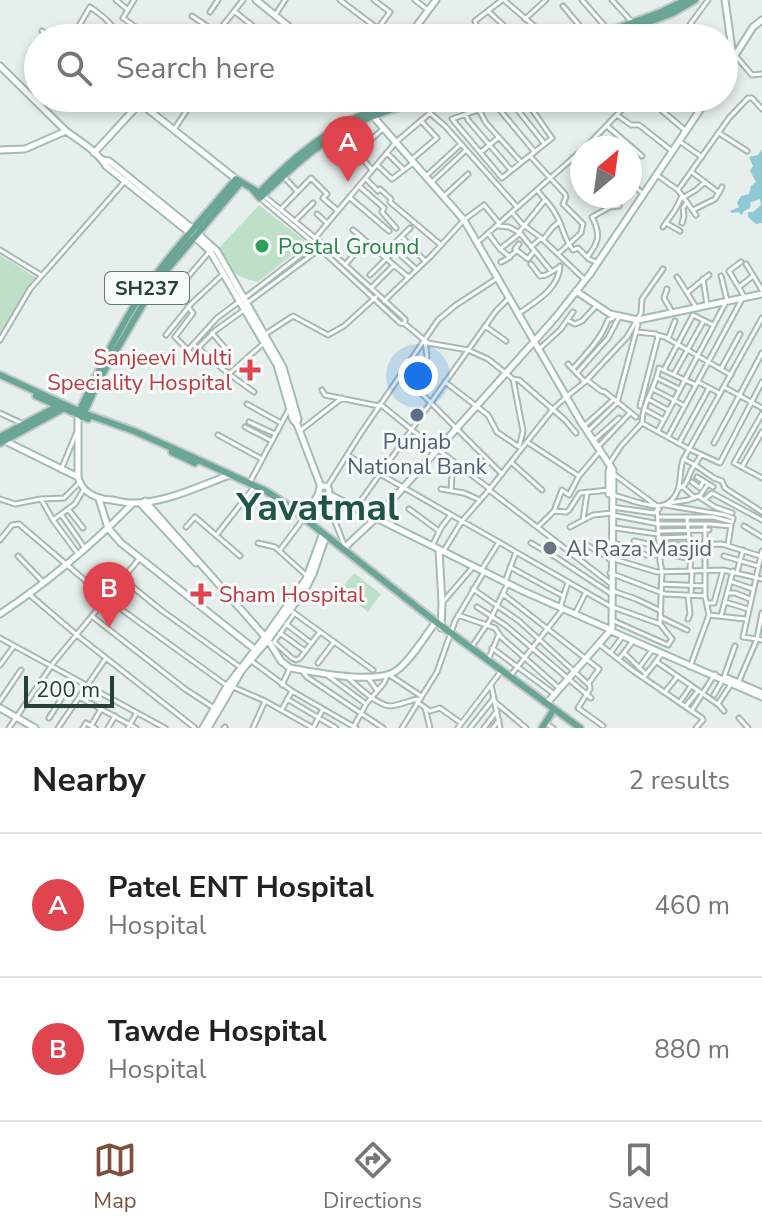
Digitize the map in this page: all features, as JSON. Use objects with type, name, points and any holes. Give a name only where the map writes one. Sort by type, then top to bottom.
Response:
[{"type":"main road","points":[[633,23],[686,0]]},
{"type":"main road","points":[[642,24],[673,13],[695,0]]},
{"type":"main road","points":[[281,174],[306,148],[326,135],[377,112]]},
{"type":"main road","points":[[238,181],[258,194],[309,152],[373,113]]},
{"type":"main road","name":"SH237","points":[[80,415],[116,339],[159,270],[238,181]]},
{"type":"main road","points":[[80,415],[143,304],[194,233]]},
{"type":"main road","points":[[0,377],[80,415],[143,435],[286,504],[438,625],[578,728]]},
{"type":"main road","points":[[1,440],[63,406]]},
{"type":"main road","points":[[1,440],[63,406]]},
{"type":"main road","points":[[324,536],[344,548],[438,625]]},
{"type":"main road","points":[[450,634],[553,710]]},
{"type":"main road","points":[[542,727],[553,710]]},
{"type":"street","points":[[116,0],[128,10]]},
{"type":"street","points":[[131,24],[123,18],[134,0]]},
{"type":"street","points":[[210,12],[218,0]]},
{"type":"street","points":[[224,24],[243,0]]},
{"type":"street","points":[[276,15],[285,0]]},
{"type":"street","points":[[340,0],[371,24]]},
{"type":"street","points":[[374,0],[382,2],[390,12],[382,24]]},
{"type":"street","points":[[415,0],[428,10]]},
{"type":"street","points":[[419,24],[436,0]]},
{"type":"street","points":[[476,24],[475,21],[503,0],[531,24]]},
{"type":"street","points":[[525,19],[546,0]]},
{"type":"street","points":[[582,0],[600,24]]},
{"type":"street","points":[[612,0],[633,23]]},
{"type":"street","points":[[690,24],[708,0]]},
{"type":"street","points":[[725,0],[729,24]]},
{"type":"street","points":[[260,1],[287,24]]},
{"type":"street","points":[[563,6],[578,24]]},
{"type":"street","points":[[80,24],[90,7],[110,24]]},
{"type":"street","points":[[234,11],[250,24]]},
{"type":"street","points":[[488,11],[502,24]]},
{"type":"street","points":[[192,16],[204,24]]},
{"type":"street","points":[[738,50],[753,27],[762,20]]},
{"type":"street","points":[[738,60],[752,75],[762,74]]},
{"type":"street","points":[[0,66],[24,90]]},
{"type":"street","points":[[738,109],[749,98],[762,109]]},
{"type":"street","points":[[47,112],[103,160],[106,166],[127,179],[217,251],[264,343],[283,373]]},
{"type":"street","points":[[94,153],[128,112]]},
{"type":"street","points":[[150,112],[238,181]]},
{"type":"street","points":[[173,131],[185,112]]},
{"type":"street","points":[[472,112],[452,119],[502,178],[552,138],[534,112]]},
{"type":"street","points":[[480,112],[521,162]]},
{"type":"street","points":[[502,112],[535,152]]},
{"type":"street","points":[[521,112],[544,144]]},
{"type":"street","points":[[597,136],[620,112]]},
{"type":"street","points":[[664,112],[686,131]]},
{"type":"street","points":[[194,233],[210,251],[264,335],[283,373],[293,420],[300,431],[344,548],[375,519],[556,316],[598,263],[699,112]]},
{"type":"street","points":[[678,190],[735,112]]},
{"type":"street","points":[[373,113],[464,220],[585,430],[611,469],[658,507],[662,572],[660,624]]},
{"type":"street","points":[[198,349],[243,304],[315,241],[396,142],[430,113],[517,207]]},
{"type":"street","points":[[466,114],[512,171]]},
{"type":"street","points":[[617,115],[631,125],[639,125],[672,151]]},
{"type":"street","points":[[377,165],[392,179],[437,138],[421,120]]},
{"type":"street","points":[[607,126],[619,136]]},
{"type":"street","points":[[357,152],[384,128]]},
{"type":"street","points":[[0,150],[25,149],[66,131]]},
{"type":"street","points":[[340,131],[372,170]]},
{"type":"street","points":[[719,133],[747,151]]},
{"type":"street","points":[[481,152],[499,137]]},
{"type":"street","points":[[679,141],[703,157]]},
{"type":"street","points":[[425,177],[461,144]]},
{"type":"street","points":[[431,183],[466,150]]},
{"type":"street","points":[[387,153],[404,170]]},
{"type":"street","points":[[530,156],[565,194],[563,204],[583,224]]},
{"type":"street","points":[[477,243],[570,160]]},
{"type":"street","points":[[692,172],[719,193]]},
{"type":"street","points":[[281,174],[297,191]]},
{"type":"street","points":[[443,197],[468,174]]},
{"type":"street","points":[[656,175],[678,190],[696,215]]},
{"type":"street","points":[[280,210],[311,178],[327,194],[323,198],[338,211]]},
{"type":"street","points":[[365,178],[441,245]]},
{"type":"street","points":[[0,340],[25,296],[127,179]]},
{"type":"street","points":[[680,231],[664,224],[683,197],[705,182]]},
{"type":"street","points":[[359,186],[384,208],[382,212],[396,228]]},
{"type":"street","points":[[693,210],[713,200],[722,187]]},
{"type":"street","points":[[537,189],[555,213],[573,250],[578,248],[598,263]]},
{"type":"street","points":[[258,194],[295,221],[315,241]]},
{"type":"street","points":[[139,502],[207,573],[290,668],[368,678],[388,675],[399,669],[438,625],[442,603],[441,551],[515,457],[523,431],[513,379],[506,371],[468,350],[428,343],[400,323],[383,302],[344,266],[258,194]]},
{"type":"street","points":[[349,197],[389,231]]},
{"type":"street","points":[[500,249],[519,232],[545,200]]},
{"type":"street","points":[[682,223],[683,208],[687,202]]},
{"type":"street","points":[[295,221],[313,203]]},
{"type":"street","points":[[383,302],[464,220],[484,205],[498,224],[519,232],[551,271]]},
{"type":"street","points":[[558,254],[581,233],[583,224],[608,208]]},
{"type":"street","points":[[512,212],[585,280]]},
{"type":"street","points":[[317,214],[327,223]]},
{"type":"street","points":[[587,257],[597,244],[599,233],[592,217]]},
{"type":"street","points":[[517,250],[528,259],[540,239],[543,240],[559,222]]},
{"type":"street","points":[[370,275],[410,228]]},
{"type":"street","points":[[353,230],[408,277]]},
{"type":"street","points":[[488,233],[510,257]]},
{"type":"street","points":[[402,236],[425,261]]},
{"type":"street","points":[[344,266],[367,240]]},
{"type":"street","points":[[501,262],[517,250],[519,244]]},
{"type":"street","points":[[188,307],[193,313],[175,337],[189,352],[217,318],[243,304],[322,247]]},
{"type":"street","points":[[0,250],[42,275]]},
{"type":"street","points":[[385,256],[395,250],[416,269]]},
{"type":"street","points":[[165,272],[181,285],[210,251]]},
{"type":"street","points":[[544,276],[564,262]]},
{"type":"street","points":[[576,291],[611,314],[638,320],[744,298],[762,292],[743,263],[729,271],[744,298]]},
{"type":"street","points":[[531,264],[538,275],[544,276],[552,286]]},
{"type":"street","points":[[371,288],[395,265]]},
{"type":"street","points":[[344,266],[377,296]]},
{"type":"street","points":[[518,314],[552,286],[559,276],[560,266]]},
{"type":"street","points":[[518,447],[527,442],[553,409],[586,381],[627,337],[642,310],[642,299],[663,269]]},
{"type":"street","points":[[166,335],[188,307],[223,274]]},
{"type":"street","points":[[279,551],[324,492],[401,373],[445,313],[487,284],[495,274]]},
{"type":"street","points":[[688,293],[709,275]]},
{"type":"street","points":[[658,431],[727,300],[721,276]]},
{"type":"street","points":[[739,287],[753,276]]},
{"type":"street","points":[[677,277],[696,307]]},
{"type":"street","points":[[703,279],[712,304]]},
{"type":"street","points":[[667,289],[664,298],[672,312]]},
{"type":"street","points":[[264,335],[293,316],[328,335],[344,326],[377,296]]},
{"type":"street","points":[[355,509],[508,298]]},
{"type":"street","points":[[668,437],[744,298]]},
{"type":"street","points":[[566,322],[575,324],[582,321],[597,305]]},
{"type":"street","points":[[538,350],[573,312]]},
{"type":"street","points":[[573,369],[595,344],[608,320],[613,318],[611,314]]},
{"type":"street","points":[[577,373],[608,338],[611,314]]},
{"type":"street","points":[[664,370],[693,315],[714,326]]},
{"type":"street","points":[[678,489],[680,467],[762,318]]},
{"type":"street","points":[[585,430],[607,415],[615,402],[638,320]]},
{"type":"street","points":[[674,374],[704,320]]},
{"type":"street","points":[[668,339],[675,321]]},
{"type":"street","points":[[485,326],[506,341]]},
{"type":"street","points":[[637,332],[668,339],[731,375]]},
{"type":"street","points":[[212,333],[225,348]]},
{"type":"street","points":[[721,369],[740,334]]},
{"type":"street","points":[[611,592],[609,471],[621,446],[642,423],[642,408],[657,335]]},
{"type":"street","points":[[425,340],[427,357]]},
{"type":"street","points":[[229,374],[264,343]]},
{"type":"street","points":[[193,344],[254,392]]},
{"type":"street","points":[[714,443],[762,353]]},
{"type":"street","points":[[568,364],[636,417]]},
{"type":"street","points":[[642,408],[653,389],[659,368],[720,394]]},
{"type":"street","points":[[401,373],[502,474]]},
{"type":"street","points":[[657,378],[679,390]]},
{"type":"street","points":[[513,379],[519,380],[553,409],[576,433]]},
{"type":"street","points":[[445,382],[492,420],[497,432],[518,447]]},
{"type":"street","points":[[642,423],[720,463],[762,382]]},
{"type":"street","points":[[724,387],[762,411],[734,463],[760,477],[762,468]]},
{"type":"street","points":[[679,443],[709,388]]},
{"type":"street","points":[[653,389],[685,406]]},
{"type":"street","points":[[322,390],[325,395],[380,405],[610,583]]},
{"type":"street","points":[[300,431],[342,398]]},
{"type":"street","points":[[648,399],[668,410]]},
{"type":"street","points":[[585,430],[615,402]]},
{"type":"street","points":[[247,404],[281,423]]},
{"type":"street","points":[[217,534],[253,486],[262,459],[292,408]]},
{"type":"street","points":[[642,408],[663,419]]},
{"type":"street","points":[[0,413],[25,425]]},
{"type":"street","points":[[540,530],[554,511],[562,490],[569,495],[598,450],[630,413]]},
{"type":"street","points":[[53,520],[76,503],[80,483],[80,415]]},
{"type":"street","points":[[607,415],[614,422]]},
{"type":"street","points":[[593,441],[619,418]]},
{"type":"street","points":[[249,422],[276,434]]},
{"type":"street","points":[[61,470],[79,427]]},
{"type":"street","points":[[245,427],[272,441]]},
{"type":"street","points":[[742,467],[762,432]]},
{"type":"street","points":[[218,435],[262,459]]},
{"type":"street","points":[[1,440],[80,483],[99,499],[108,528],[121,543],[256,650]]},
{"type":"street","points":[[527,442],[579,476]]},
{"type":"street","points":[[347,455],[586,592],[612,606],[660,624],[672,639],[668,645],[611,620]]},
{"type":"street","points":[[666,505],[683,487],[690,469],[701,455]]},
{"type":"street","points":[[684,459],[722,481],[725,488],[760,510],[762,504]]},
{"type":"street","points":[[511,462],[542,490]]},
{"type":"street","points":[[451,491],[452,474],[458,465]]},
{"type":"street","points":[[99,499],[139,502],[164,499],[228,476]]},
{"type":"street","points":[[697,477],[708,484]]},
{"type":"street","points":[[692,482],[700,488],[708,484]]},
{"type":"street","points":[[0,499],[15,504],[64,498],[80,483]]},
{"type":"street","points":[[554,511],[568,511],[580,493],[611,492],[658,507],[697,498],[708,484]]},
{"type":"street","points":[[683,487],[697,498],[732,513]]},
{"type":"street","points":[[441,489],[468,494],[480,500]]},
{"type":"street","points":[[324,492],[506,583],[663,653]]},
{"type":"street","points":[[583,520],[587,493]]},
{"type":"street","points":[[704,500],[712,493],[762,520]]},
{"type":"street","points":[[43,502],[78,554]]},
{"type":"street","points":[[0,614],[44,583],[139,502]]},
{"type":"street","points":[[666,505],[733,518],[728,546]]},
{"type":"street","points":[[570,527],[593,515],[611,512],[654,513],[658,507]]},
{"type":"street","points":[[68,509],[83,528]]},
{"type":"street","points":[[409,509],[439,531]]},
{"type":"street","points":[[611,512],[659,524],[731,524]]},
{"type":"street","points":[[610,558],[611,512]]},
{"type":"street","points":[[61,514],[85,549]]},
{"type":"street","points":[[432,547],[451,515]]},
{"type":"street","points":[[186,527],[195,517],[240,556]]},
{"type":"street","points":[[659,517],[713,517],[731,524]]},
{"type":"street","points":[[687,518],[687,537],[691,545],[688,619]]},
{"type":"street","points":[[0,540],[12,525],[17,524],[107,599],[229,686],[265,701],[303,726],[313,728],[323,709]]},
{"type":"street","points":[[690,665],[709,615],[705,596],[705,524]]},
{"type":"street","points":[[744,526],[762,537]]},
{"type":"street","points":[[612,527],[691,545],[728,546],[761,553],[743,637],[759,639]]},
{"type":"street","points":[[659,538],[687,530],[707,530]]},
{"type":"street","points":[[266,641],[307,576],[324,536]]},
{"type":"street","points":[[320,632],[298,659],[292,658],[274,643],[310,580],[324,536]]},
{"type":"street","points":[[634,541],[687,537]]},
{"type":"street","points":[[402,728],[438,669],[458,615],[499,542]]},
{"type":"street","points":[[612,542],[646,555],[691,559]]},
{"type":"street","points":[[258,543],[275,547],[307,576]]},
{"type":"street","points":[[531,543],[611,592],[661,611]]},
{"type":"street","points":[[587,545],[610,558],[662,572],[723,570],[762,579]]},
{"type":"street","points":[[721,616],[730,581],[743,550]]},
{"type":"street","points":[[471,648],[503,594],[516,552]]},
{"type":"street","points":[[18,556],[44,583]]},
{"type":"street","points":[[724,556],[758,566]]},
{"type":"street","points":[[9,728],[51,666],[139,559]]},
{"type":"street","points":[[442,603],[473,567]]},
{"type":"street","points":[[510,567],[563,596]]},
{"type":"street","points":[[707,603],[714,603],[723,570]]},
{"type":"street","points":[[547,703],[610,630],[611,573]]},
{"type":"street","points":[[611,573],[661,593],[705,596]]},
{"type":"street","points":[[123,579],[240,667]]},
{"type":"street","points":[[730,581],[753,589]]},
{"type":"street","points":[[510,676],[562,608],[568,582]]},
{"type":"street","points":[[661,584],[705,586]]},
{"type":"street","points":[[473,589],[519,621],[589,683],[589,696],[578,708],[603,726]]},
{"type":"street","points":[[575,614],[586,592]]},
{"type":"street","points":[[728,593],[750,599]]},
{"type":"street","points":[[503,594],[599,669],[589,683]]},
{"type":"street","points":[[29,595],[195,728]]},
{"type":"street","points":[[725,602],[748,609]]},
{"type":"street","points":[[477,607],[533,648],[589,696]]},
{"type":"street","points":[[292,612],[373,670]]},
{"type":"street","points":[[205,728],[240,667],[292,612]]},
{"type":"street","points":[[718,704],[735,684],[759,639],[762,613]]},
{"type":"street","points":[[458,615],[495,628],[559,688]]},
{"type":"street","points":[[709,615],[746,619]]},
{"type":"street","points":[[93,617],[214,708]]},
{"type":"street","points":[[660,617],[687,630]]},
{"type":"street","points":[[286,624],[311,643]]},
{"type":"street","points":[[610,630],[762,695]]},
{"type":"street","points":[[280,633],[305,651]]},
{"type":"street","points":[[488,660],[499,633]]},
{"type":"street","points":[[610,652],[623,636]]},
{"type":"street","points":[[0,638],[165,728]]},
{"type":"street","points":[[619,659],[633,641]]},
{"type":"street","points":[[318,663],[334,642]]},
{"type":"street","points":[[599,644],[703,719],[696,728]]},
{"type":"street","points":[[0,665],[14,646]]},
{"type":"street","points":[[714,695],[735,646]]},
{"type":"street","points":[[492,648],[554,694]]},
{"type":"street","points":[[205,728],[214,708],[256,650]]},
{"type":"street","points":[[639,668],[652,650]]},
{"type":"street","points":[[624,653],[645,676]]},
{"type":"street","points":[[645,676],[663,653]]},
{"type":"street","points":[[58,728],[106,658]]},
{"type":"street","points":[[250,660],[282,685],[354,728],[366,704],[388,675]]},
{"type":"street","points":[[657,662],[724,711]]},
{"type":"street","points":[[282,685],[290,668]]},
{"type":"street","points":[[301,669],[307,677],[383,728]]},
{"type":"street","points":[[0,701],[21,670]]},
{"type":"street","points":[[458,728],[500,672]]},
{"type":"street","points":[[326,673],[366,704]]},
{"type":"street","points":[[344,675],[388,706],[419,699]]},
{"type":"street","points":[[388,675],[419,699],[425,708],[430,728]]},
{"type":"street","points":[[692,710],[714,675]]},
{"type":"street","points":[[665,692],[677,677]]},
{"type":"street","points":[[368,678],[377,690]]},
{"type":"street","points":[[49,718],[74,679]]},
{"type":"street","points":[[491,685],[500,728]]},
{"type":"street","points":[[680,702],[691,686]]},
{"type":"street","points":[[281,710],[292,691]]},
{"type":"street","points":[[686,706],[698,691]]},
{"type":"street","points":[[79,697],[136,728]]},
{"type":"street","points":[[287,699],[336,728]]},
{"type":"street","points":[[470,728],[494,700]]},
{"type":"street","points":[[494,700],[526,728]]},
{"type":"street","points":[[261,728],[254,726],[265,701]]},
{"type":"street","points":[[0,708],[35,728]]},
{"type":"street","points":[[425,708],[431,711],[440,708],[462,723]]},
{"type":"street","points":[[83,728],[86,723],[93,727],[101,709]]},
{"type":"street","points":[[484,728],[497,711]]},
{"type":"street","points":[[129,726],[137,712]]},
{"type":"street","points":[[108,728],[115,716]]},
{"type":"street","points":[[739,718],[748,728]]},
{"type":"street","points":[[493,728],[499,720]]},
{"type":"street","points":[[542,727],[553,728]]},
{"type":"green space","name":"Postal Ground","points":[[259,205],[307,243],[258,282],[233,272],[224,262],[219,248]]},
{"type":"green space","points":[[0,255],[37,278],[25,292],[0,336]]},
{"type":"green space","points":[[354,573],[381,594],[368,612],[340,590]]},
{"type":"water","points":[[762,149],[762,223],[756,224],[748,217],[748,212],[761,205],[760,199],[751,202],[750,208],[742,215],[730,211],[739,207],[737,203],[741,196],[749,194],[756,182],[750,171],[753,166],[749,157],[758,155]]},
{"type":"place","name":"Patel ENT Hospital","points":[[348,182]]},
{"type":"place","name":"Postal Ground","points":[[262,246]]},
{"type":"place","name":"Sanjeevi Multi Speciality Hospital","points":[[250,370]]},
{"type":"place","name":"Punjab National Bank","points":[[417,415]]},
{"type":"place","name":"Al Raza Masjid","points":[[550,548]]},
{"type":"place","name":"Sham Hospital","points":[[201,594]]},
{"type":"place","name":"Tawde Hospital","points":[[109,628]]},
{"type":"district","name":"Yavatmal","points":[[318,507]]}]
